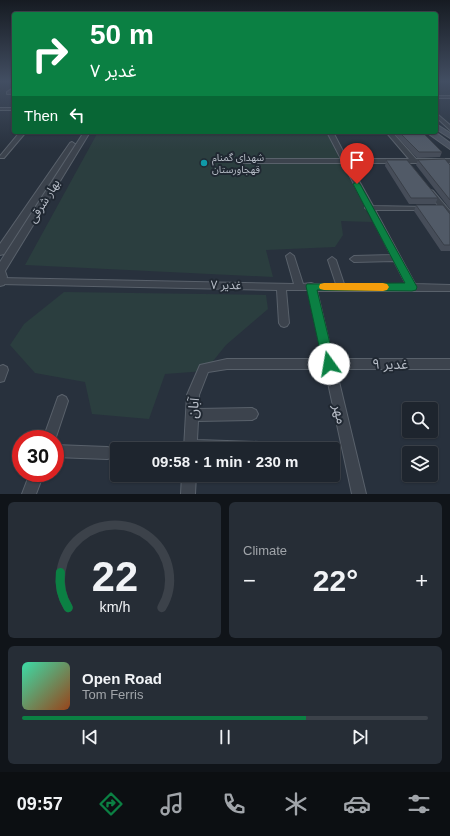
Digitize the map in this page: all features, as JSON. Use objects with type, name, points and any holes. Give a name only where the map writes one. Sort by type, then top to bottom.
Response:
[{"type":"main road","points":[[438,127],[450,136]]},
{"type":"main road","points":[[433,134],[450,147]]},
{"type":"street","points":[[0,109],[12,109]]},
{"type":"street","points":[[438,116],[450,128]]},
{"type":"street","points":[[2,157],[21,134]]},
{"type":"street","name":"بهار شرقی","points":[[0,252],[78,134]]},
{"type":"street","name":"بهار شرقی","points":[[0,276],[86,134]]},
{"type":"street","points":[[331,134],[412,287]]},
{"type":"street","points":[[390,134],[411,163]]},
{"type":"street","points":[[242,161],[344,161],[411,163],[450,161]]},
{"type":"street","points":[[425,184],[439,206],[450,216]]},
{"type":"street","points":[[369,208],[439,206]]},
{"type":"street","name":"مهر","points":[[290,256],[305,286],[329,364],[359,494]]},
{"type":"street","points":[[354,259],[396,258]]},
{"type":"street","points":[[332,260],[341,287]]},
{"type":"street","name":"غدیر ۷","points":[[0,276],[281,287],[450,288]]},
{"type":"street","points":[[281,287],[284,323]]},
{"type":"street","name":"غدیر ۹","points":[[204,368],[227,364],[450,364]]},
{"type":"street","name":"آبان","points":[[191,442],[194,395],[204,368]]},
{"type":"street","points":[[52,430],[62,401]]},
{"type":"street","points":[[192,415],[252,414]]},
{"type":"street","points":[[64,451],[107,453]]},
{"type":"street","points":[[29,494],[34,482]]},
{"type":"street","points":[[188,494],[189,482]]},
{"type":"shaded area","name":"شهدای گمنام قهجاورستان","points":[[97,134],[327,134],[372,222],[341,221],[343,235],[335,247],[266,250],[273,277],[25,265]]},
{"type":"shaded area","points":[[64,292],[266,295],[268,309],[226,345],[205,371],[165,374],[149,419],[92,414],[85,382],[35,373],[10,345],[24,324]]},
{"type":"building","points":[[401,134],[424,134],[442,152],[419,152]]},
{"type":"building","points":[[445,159],[450,165],[450,200],[418,160]]},
{"type":"building","points":[[386,160],[407,160],[438,198],[411,198]]},
{"type":"building","points":[[416,205],[443,205],[450,214],[450,245],[444,245]]},
{"type":"slow traffic","points":[[324,287],[383,287]]},
{"type":"place","name":"شهدای گمنام قهجاورستان","points":[[204,163]]},
{"type":"route","points":[[329,364],[311,286],[412,287],[357,184]]}]
